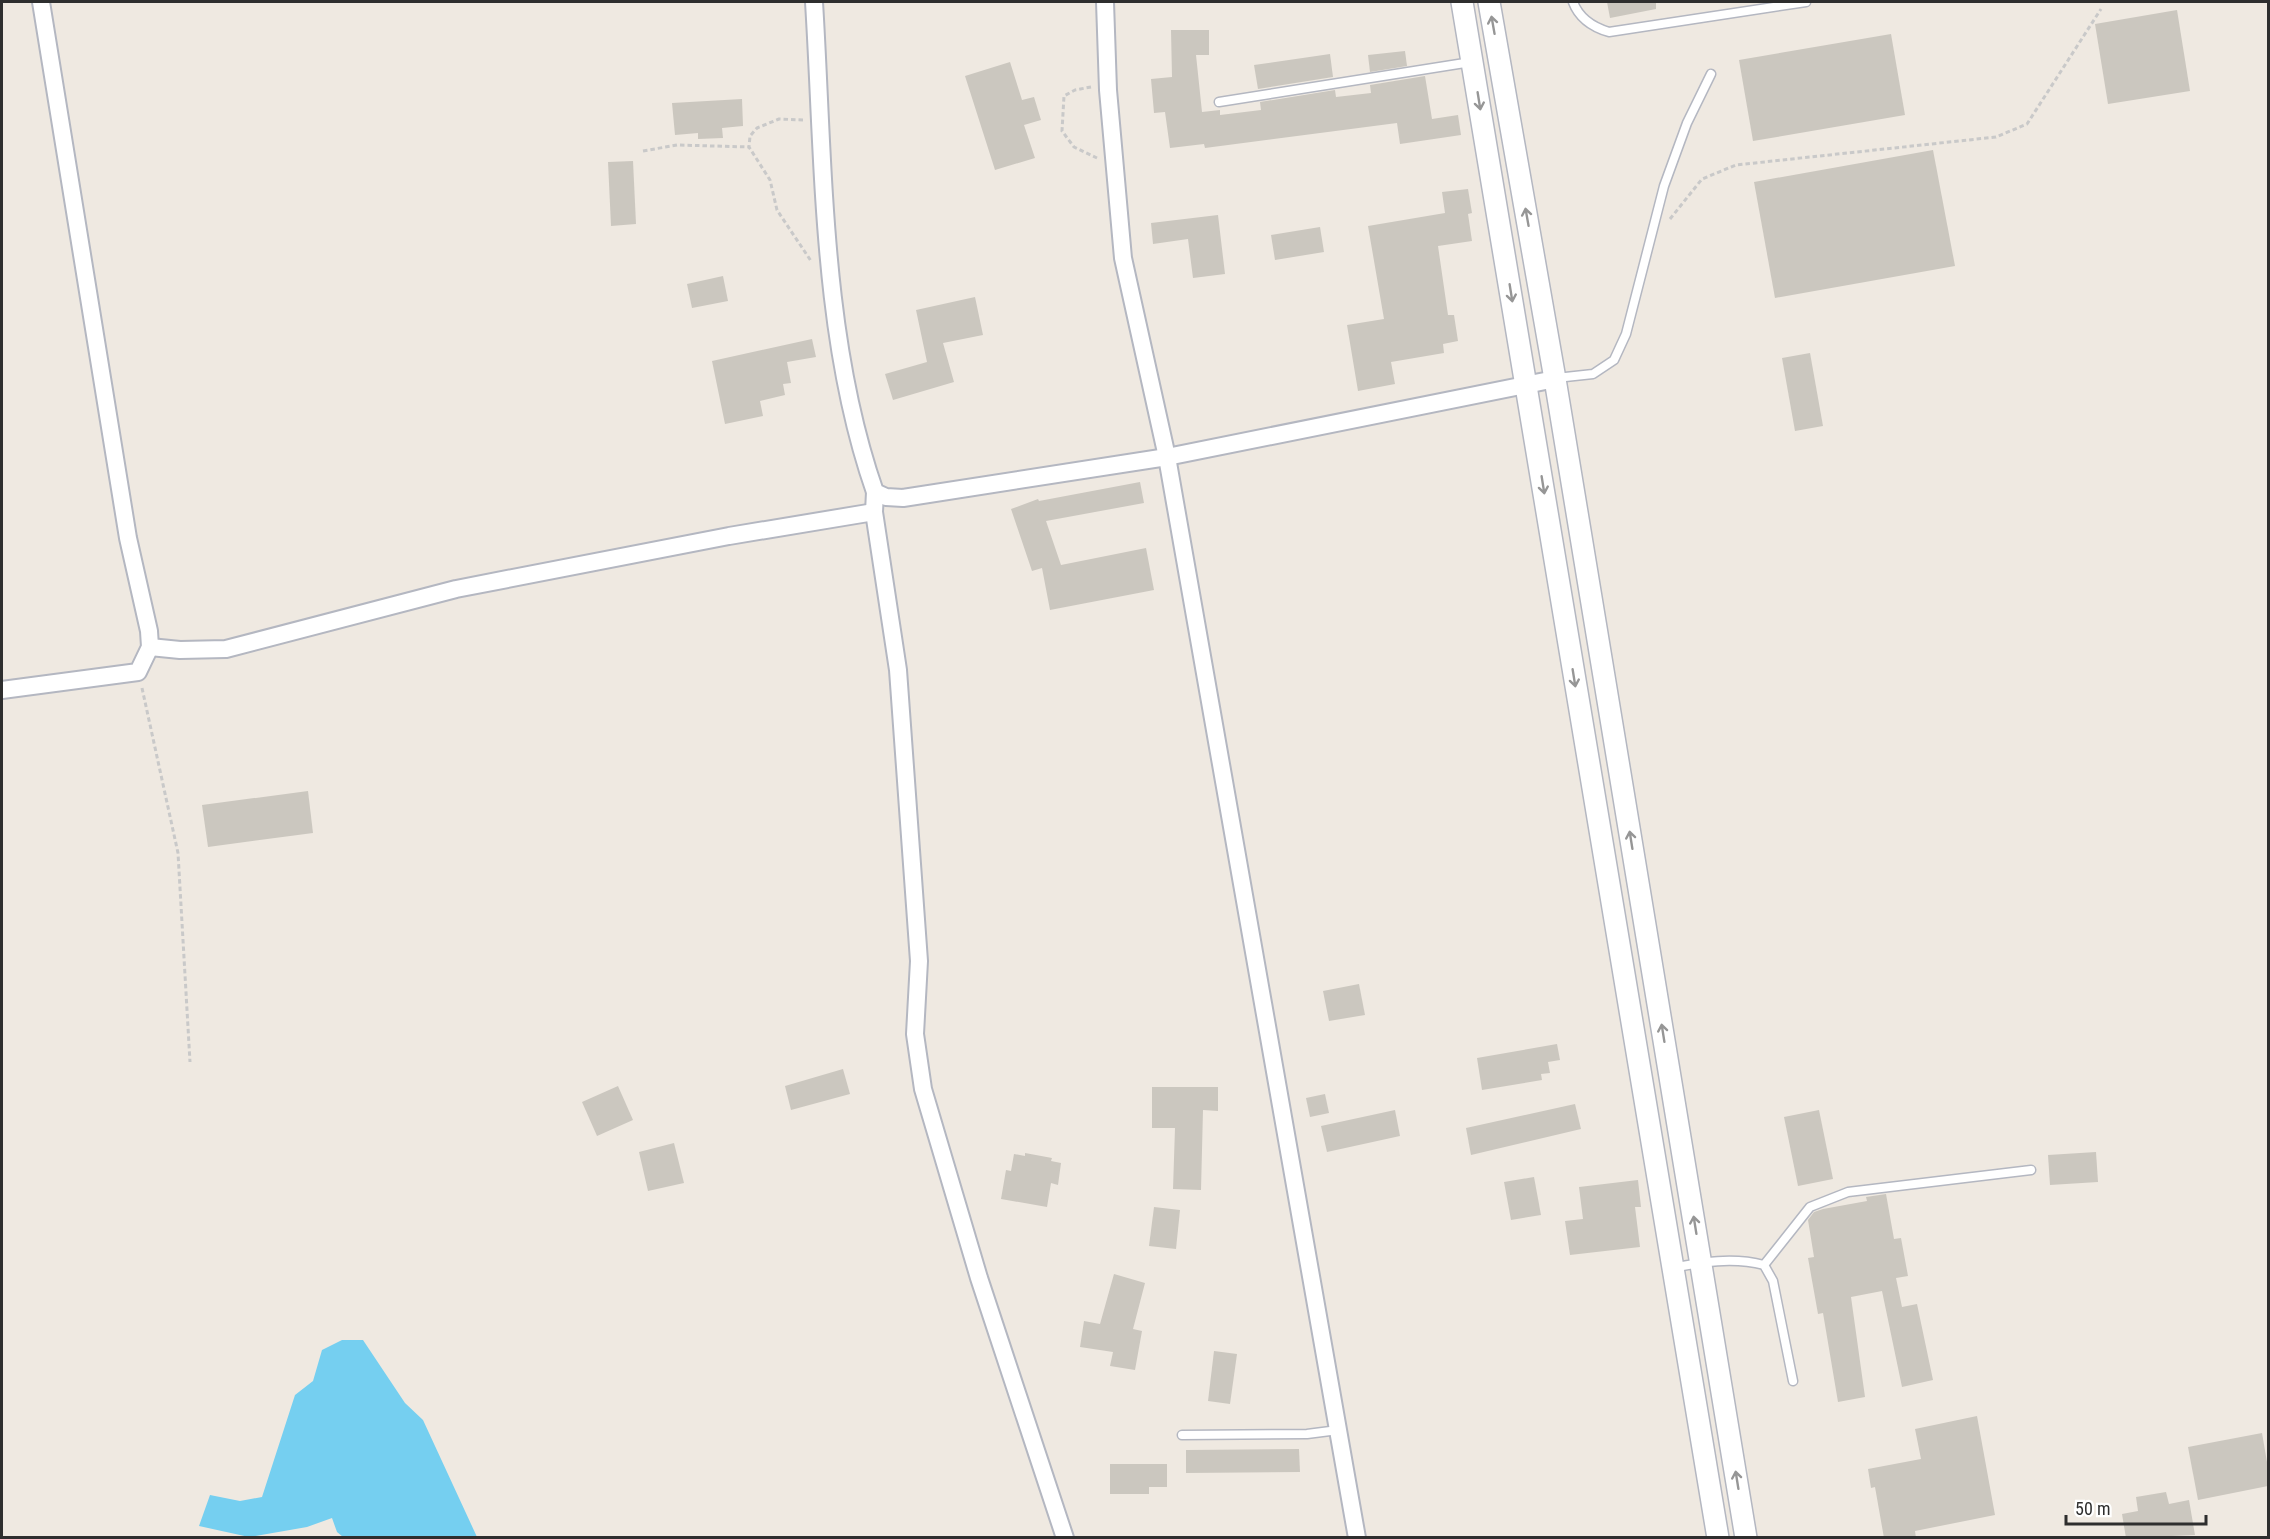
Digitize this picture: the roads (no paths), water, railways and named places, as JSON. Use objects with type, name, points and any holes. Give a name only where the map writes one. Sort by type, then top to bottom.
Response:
[{"type":"street","points":[[2,690],[138,672],[150,647],[149,631],[128,538],[41,2]]},
{"type":"street","points":[[814,2],[832,294],[853,414],[864,462],[875,492],[874,512],[898,670],[919,961],[915,1034],[923,1089],[979,1278],[1065,1538]]},
{"type":"street","points":[[1105,2],[1108,90],[1123,258],[1167,457],[1357,1538]]},
{"type":"street","points":[[1462,2],[1718,1538]]},
{"type":"street","points":[[1489,2],[1555,379],[1746,1538]]},
{"type":"street","points":[[875,492],[886,497],[903,498],[1167,457],[1555,379]]},
{"type":"street","points":[[150,647],[180,650],[226,649],[456,589],[729,536],[874,512]]},
{"type":"lane","points":[[1573,2],[1583,18],[1598,29],[1609,32],[1806,2]]},
{"type":"lane","points":[[1219,102],[1473,62]]},
{"type":"lane","points":[[1555,379],[1593,374],[1614,360],[1626,334],[1664,186],[1686,123],[1711,74]]},
{"type":"lane","points":[[1764,1265],[1810,1207],[1848,1192],[2031,1170]]},
{"type":"lane","points":[[1672,1268],[1701,1262],[1747,1261],[1764,1265],[1773,1281],[1793,1381]]},
{"type":"lane","points":[[1182,1435],[1307,1434],[1338,1430]]},
{"type":"water","points":[[342,1340],[363,1340],[405,1403],[423,1420],[477,1537],[343,1537],[337,1532],[332,1518],[307,1527],[249,1537],[199,1526],[210,1495],[240,1501],[262,1497],[295,1395],[313,1381],[322,1350]]}]
